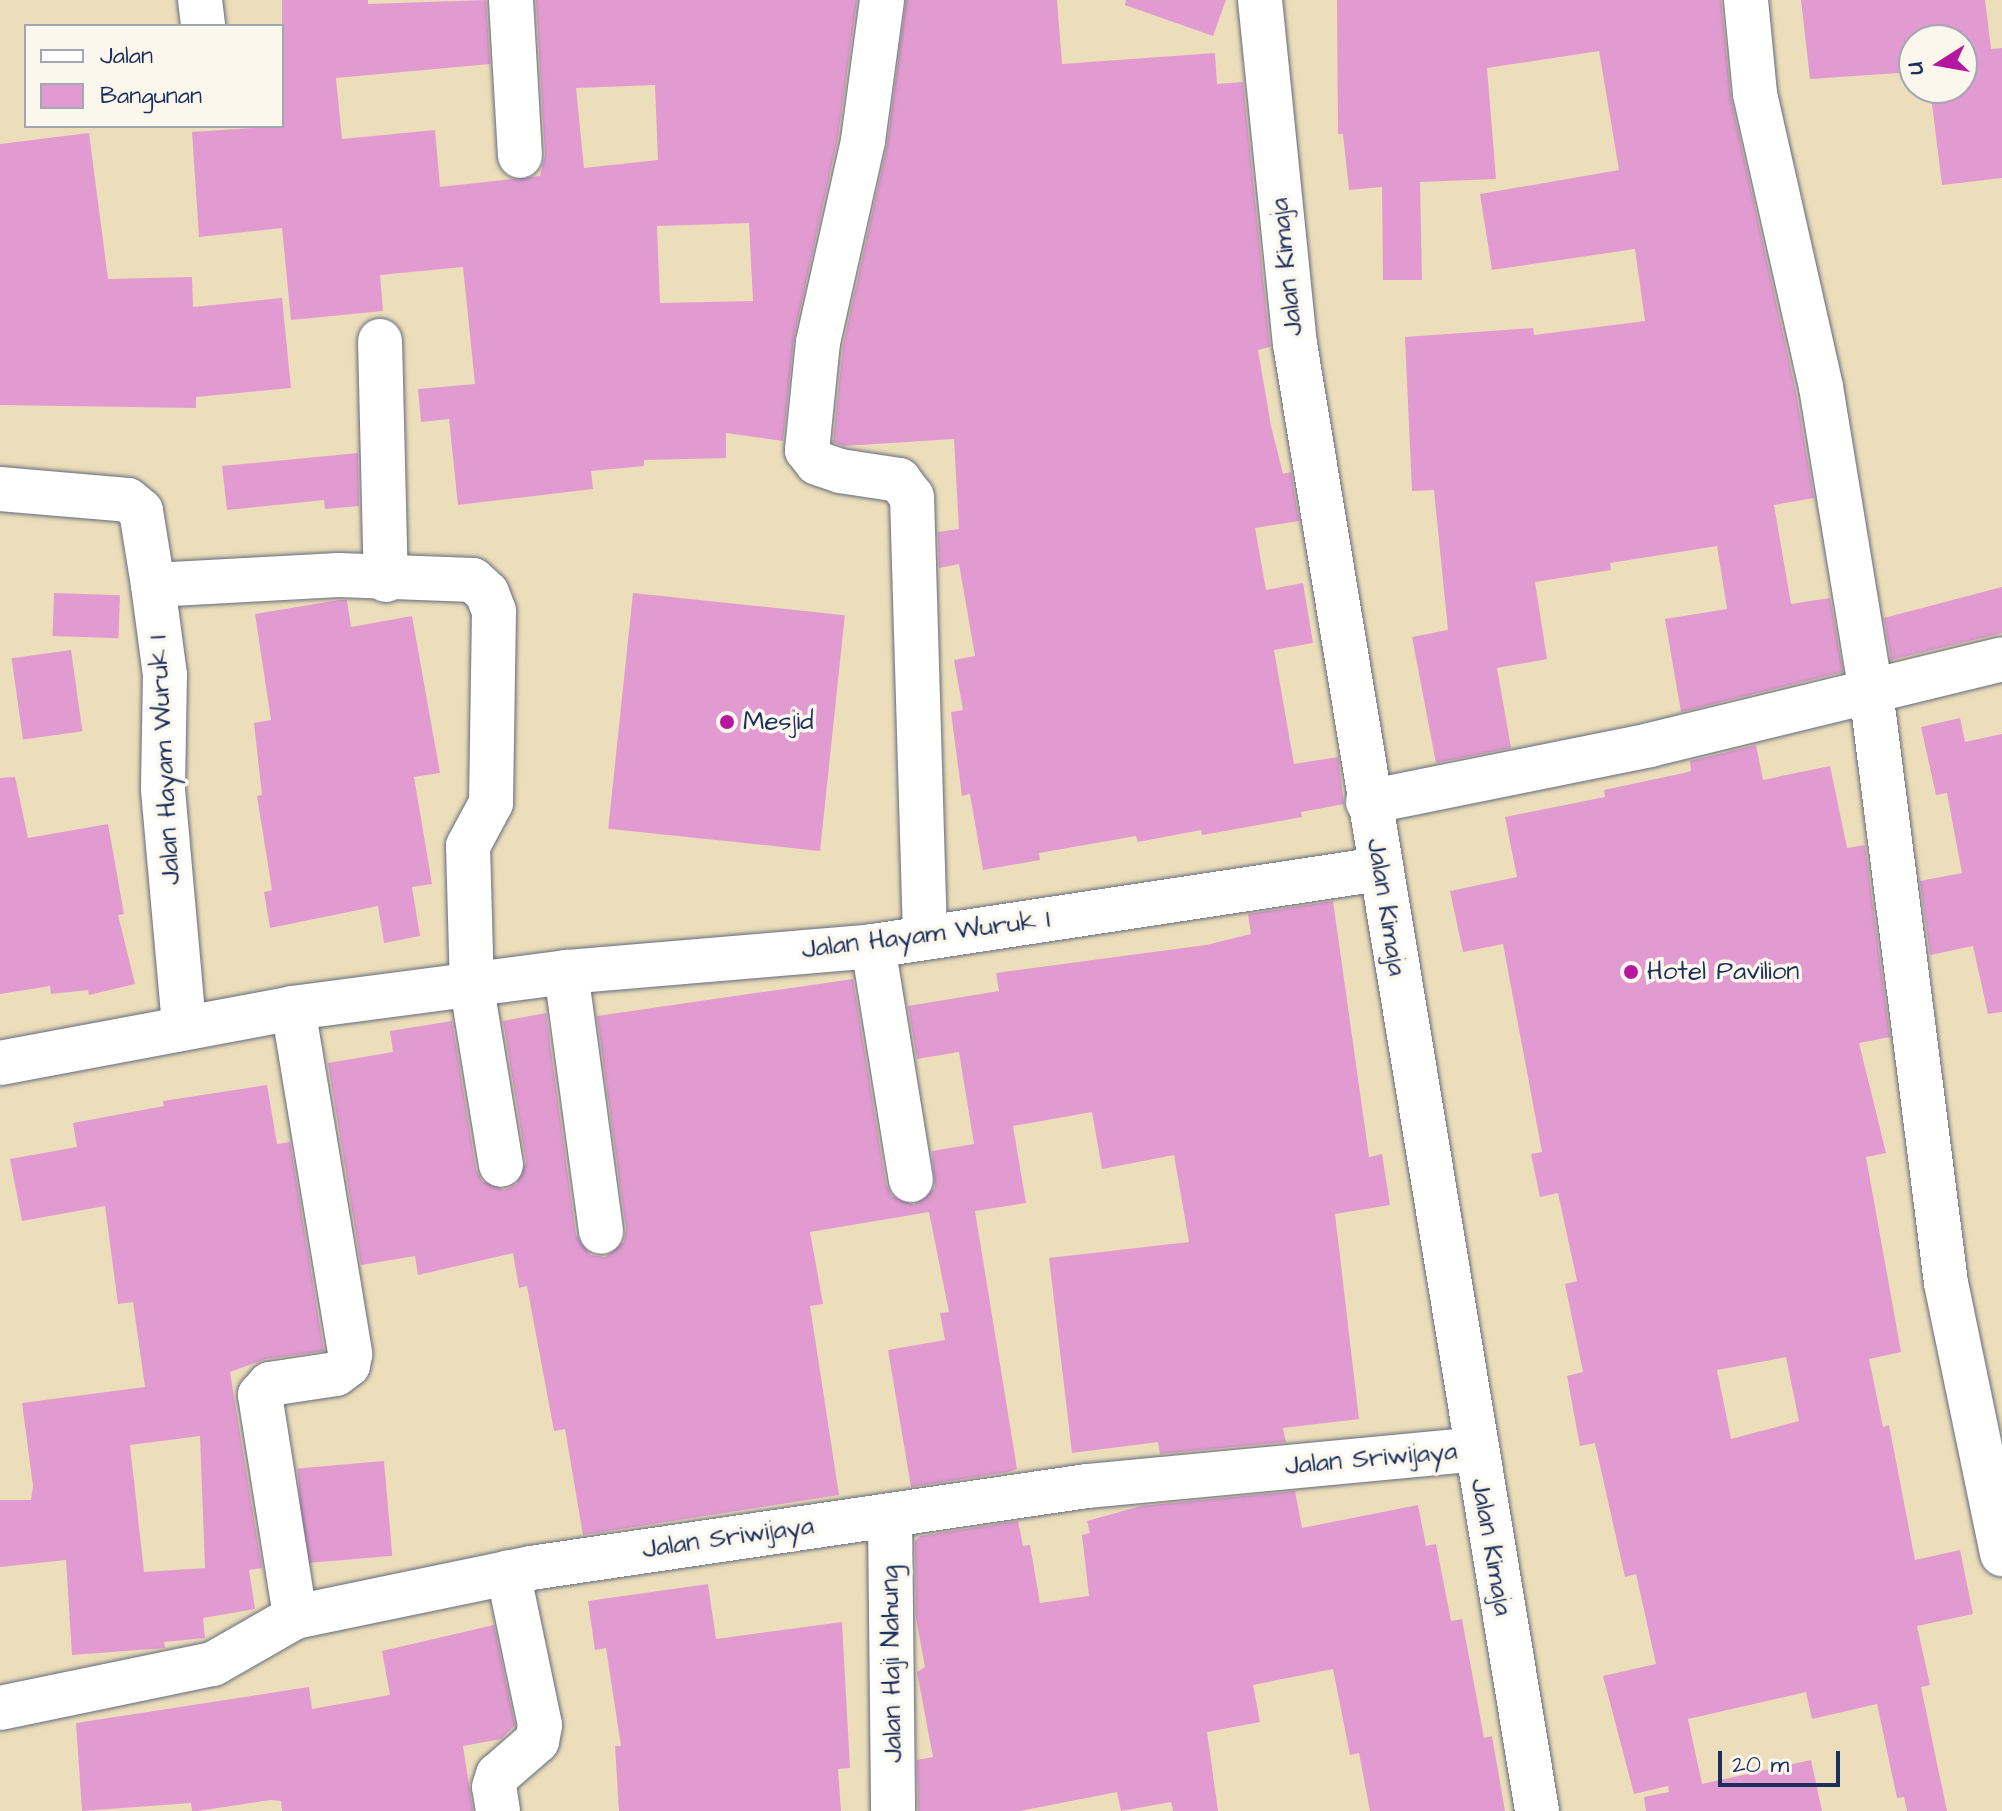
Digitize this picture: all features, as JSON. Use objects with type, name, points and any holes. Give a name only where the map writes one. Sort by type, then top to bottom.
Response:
[{"type":"street","points":[[200,0],[203,24]]},
{"type":"street","points":[[511,0],[520,156]]},
{"type":"street","points":[[882,0],[863,141],[818,342],[807,450],[817,463],[828,467],[899,480],[912,497],[925,938]]},
{"type":"street","name":"Jalan Kimaja","points":[[1260,0],[1295,344],[1379,869],[1537,1811]]},
{"type":"street","points":[[1746,0],[1755,94],[1821,387],[1871,691],[1946,1283],[2002,1554]]},
{"type":"street","points":[[380,341],[386,580]]},
{"type":"street","name":"Jalan Hayam Wuruk I","points":[[0,489],[131,502],[141,511],[165,675],[163,788],[184,1025]]},
{"type":"street","points":[[153,585],[339,575],[386,580],[473,580],[494,611],[491,803],[468,846],[472,988],[501,1165]]},
{"type":"street","points":[[1368,802],[1650,745],[2002,659]]},
{"type":"street","name":"Jalan Hayam Wuruk I","points":[[0,1063],[184,1025],[293,1008],[472,988],[566,972],[873,946],[1379,869]]},
{"type":"street","points":[[873,946],[911,1180]]},
{"type":"street","points":[[566,972],[601,1232]]},
{"type":"street","points":[[293,1008],[350,1354],[348,1365],[336,1374],[270,1384],[260,1395],[295,1617]]},
{"type":"street","name":"Jalan Sriwijaya","points":[[0,1708],[213,1664],[295,1617],[508,1572],[677,1543],[890,1517],[1087,1486],[1475,1449]]},
{"type":"street","name":"Jalan Haji Nahung","points":[[890,1517],[893,1811]]},
{"type":"street","points":[[498,1811],[494,1787],[498,1775],[537,1741],[540,1725],[508,1572]]},
{"type":"building","points":[[282,0],[368,0],[368,4],[486,0],[490,64],[336,78],[342,139],[435,130],[440,187],[540,176],[545,155],[536,0],[857,0],[838,137],[794,337],[783,441],[726,433],[726,458],[644,460],[644,466],[591,471],[593,489],[458,505],[449,419],[421,422],[418,389],[475,384],[463,267],[380,275],[383,311],[291,320],[282,228],[199,237],[192,132],[284,128]],"holes":[[[655,85],[658,160],[584,168],[576,88]],[[749,223],[753,301],[660,303],[657,226]]]},
{"type":"building","points":[[906,0],[1057,0],[1062,64],[1215,53],[1217,84],[1243,82],[1270,347],[1258,350],[1271,426],[1283,474],[1291,472],[1299,521],[1255,528],[1266,590],[1303,583],[1313,643],[1274,650],[1294,764],[1338,757],[1344,804],[1301,812],[1302,817],[1202,835],[1201,830],[1138,842],[1136,836],[1039,853],[1040,860],[983,870],[970,794],[962,796],[951,712],[963,710],[954,660],[975,656],[959,564],[939,568],[938,532],[959,529],[954,439],[844,446],[833,442],[843,346],[887,146]]},
{"type":"building","points":[[1126,0],[1226,0],[1213,36],[1125,5]]},
{"type":"building","points":[[1337,0],[1721,0],[1731,99],[1796,392],[1814,498],[1774,505],[1791,604],[1830,598],[1843,672],[1681,712],[1665,619],[1727,609],[1717,546],[1610,563],[1611,570],[1535,582],[1547,659],[1497,668],[1511,748],[1436,763],[1412,637],[1448,630],[1434,490],[1412,491],[1405,337],[1533,328],[1534,335],[1645,321],[1635,249],[1492,270],[1480,194],[1619,170],[1599,51],[1487,68],[1496,179],[1420,182],[1422,280],[1383,280],[1382,187],[1349,190],[1343,134],[1338,134]]},
{"type":"building","points":[[1801,0],[1985,0],[1991,49],[2002,48],[2002,178],[1942,185],[1932,104],[1978,104],[1978,24],[1898,24],[1898,73],[1810,79]]},
{"type":"building","points":[[89,133],[108,279],[192,277],[193,307],[282,298],[291,388],[196,397],[196,408],[0,405],[0,144]]},
{"type":"building","points":[[358,453],[359,506],[325,509],[324,500],[227,510],[222,466]]},
{"type":"building","points":[[2002,587],[2002,633],[1891,660],[1884,618]]},
{"type":"building","points":[[54,593],[120,595],[118,638],[52,636]]},
{"type":"building","name":"Mesjid","points":[[633,593],[845,615],[820,851],[608,829]]},
{"type":"building","points":[[347,600],[351,627],[412,616],[440,773],[414,777],[432,884],[412,887],[420,936],[384,943],[378,906],[270,928],[264,892],[272,890],[257,796],[262,795],[254,723],[271,720],[255,614]]},
{"type":"building","points":[[71,650],[82,731],[23,740],[12,658]]},
{"type":"building","points":[[1960,718],[1965,742],[2002,734],[2002,1012],[1988,1014],[1973,946],[1930,955],[1920,881],[1962,873],[1947,793],[1936,795],[1921,727]]},
{"type":"building","points":[[1756,745],[1763,780],[1830,766],[1847,848],[1865,845],[1890,1037],[1859,1043],[1886,1153],[1866,1157],[1901,1352],[1869,1359],[1883,1427],[1889,1425],[1915,1560],[1960,1550],[1973,1614],[1917,1626],[1930,1685],[1921,1687],[1947,1811],[1907,1811],[1904,1797],[1897,1798],[1877,1704],[1812,1719],[1806,1692],[1688,1719],[1702,1784],[1811,1760],[1822,1811],[1646,1811],[1644,1797],[1669,1792],[1668,1786],[1634,1794],[1603,1676],[1656,1664],[1636,1574],[1625,1577],[1595,1443],[1580,1446],[1567,1376],[1583,1372],[1565,1284],[1577,1281],[1558,1193],[1540,1197],[1531,1154],[1542,1152],[1503,944],[1463,952],[1450,891],[1517,877],[1505,817],[1605,797],[1604,790],[1691,771],[1690,761]],"holes":[[[1786,1357],[1799,1421],[1731,1439],[1717,1370]]]},
{"type":"building","points":[[15,777],[28,838],[108,824],[124,914],[118,915],[135,984],[89,995],[88,990],[51,994],[50,986],[0,994],[0,778]]},
{"type":"building","points":[[1333,901],[1369,1157],[1382,1154],[1390,1205],[1335,1214],[1359,1419],[1283,1428],[1286,1442],[1160,1454],[1158,1442],[1072,1453],[1049,1258],[1189,1242],[1174,1155],[1102,1169],[1092,1112],[1013,1126],[1026,1203],[975,1211],[1017,1469],[1009,1472],[911,1487],[888,1350],[945,1340],[940,1313],[949,1312],[929,1212],[810,1232],[823,1304],[810,1306],[839,1495],[583,1535],[565,1429],[554,1431],[527,1286],[519,1288],[513,1253],[418,1275],[415,1256],[361,1265],[328,1063],[393,1052],[390,1031],[452,1021],[476,1169],[482,1181],[504,1190],[517,1184],[526,1162],[503,1021],[546,1013],[576,1235],[591,1255],[605,1257],[624,1242],[626,1229],[597,1016],[853,979],[886,1184],[892,1196],[914,1205],[935,1188],[932,1151],[974,1144],[959,1052],[917,1059],[908,1006],[999,991],[996,973],[1206,945],[1251,934],[1248,914]]},
{"type":"building","points":[[267,1085],[277,1144],[290,1142],[324,1351],[266,1359],[230,1372],[262,1568],[249,1570],[255,1609],[203,1618],[205,1638],[164,1642],[165,1648],[72,1655],[66,1560],[0,1567],[0,1500],[31,1500],[33,1486],[22,1403],[145,1387],[133,1302],[118,1304],[105,1206],[22,1221],[10,1159],[77,1147],[73,1123],[164,1106],[163,1101]],"holes":[[[200,1436],[205,1568],[144,1572],[130,1445]]]},
{"type":"building","points":[[384,1461],[392,1556],[306,1563],[297,1469]]},
{"type":"building","points":[[1295,1491],[1302,1528],[1418,1505],[1426,1546],[1436,1544],[1451,1621],[1462,1619],[1484,1738],[1492,1736],[1505,1811],[1370,1811],[1359,1753],[1350,1755],[1333,1669],[1253,1685],[1260,1722],[1207,1732],[1218,1811],[1173,1811],[1171,1802],[1121,1811],[1117,1792],[1020,1811],[918,1811],[917,1760],[933,1757],[917,1672],[925,1667],[916,1618],[915,1541],[920,1536],[1018,1521],[1023,1546],[1030,1545],[1040,1603],[1089,1596],[1082,1535],[1090,1533],[1087,1521],[1141,1506]]},
{"type":"building","points":[[708,1584],[716,1639],[842,1622],[850,1768],[838,1769],[841,1811],[619,1811],[615,1746],[621,1746],[606,1648],[595,1650],[588,1601]]},
{"type":"building","points":[[494,1625],[515,1725],[501,1739],[463,1746],[473,1811],[282,1811],[281,1801],[271,1800],[197,1811],[192,1811],[191,1803],[82,1811],[76,1723],[309,1687],[312,1709],[390,1695],[382,1651]]},
{"type":"place","name":"Mesjid","points":[[727,722]]},
{"type":"place","name":"Hotel Pavilion","points":[[1631,972]]}]
